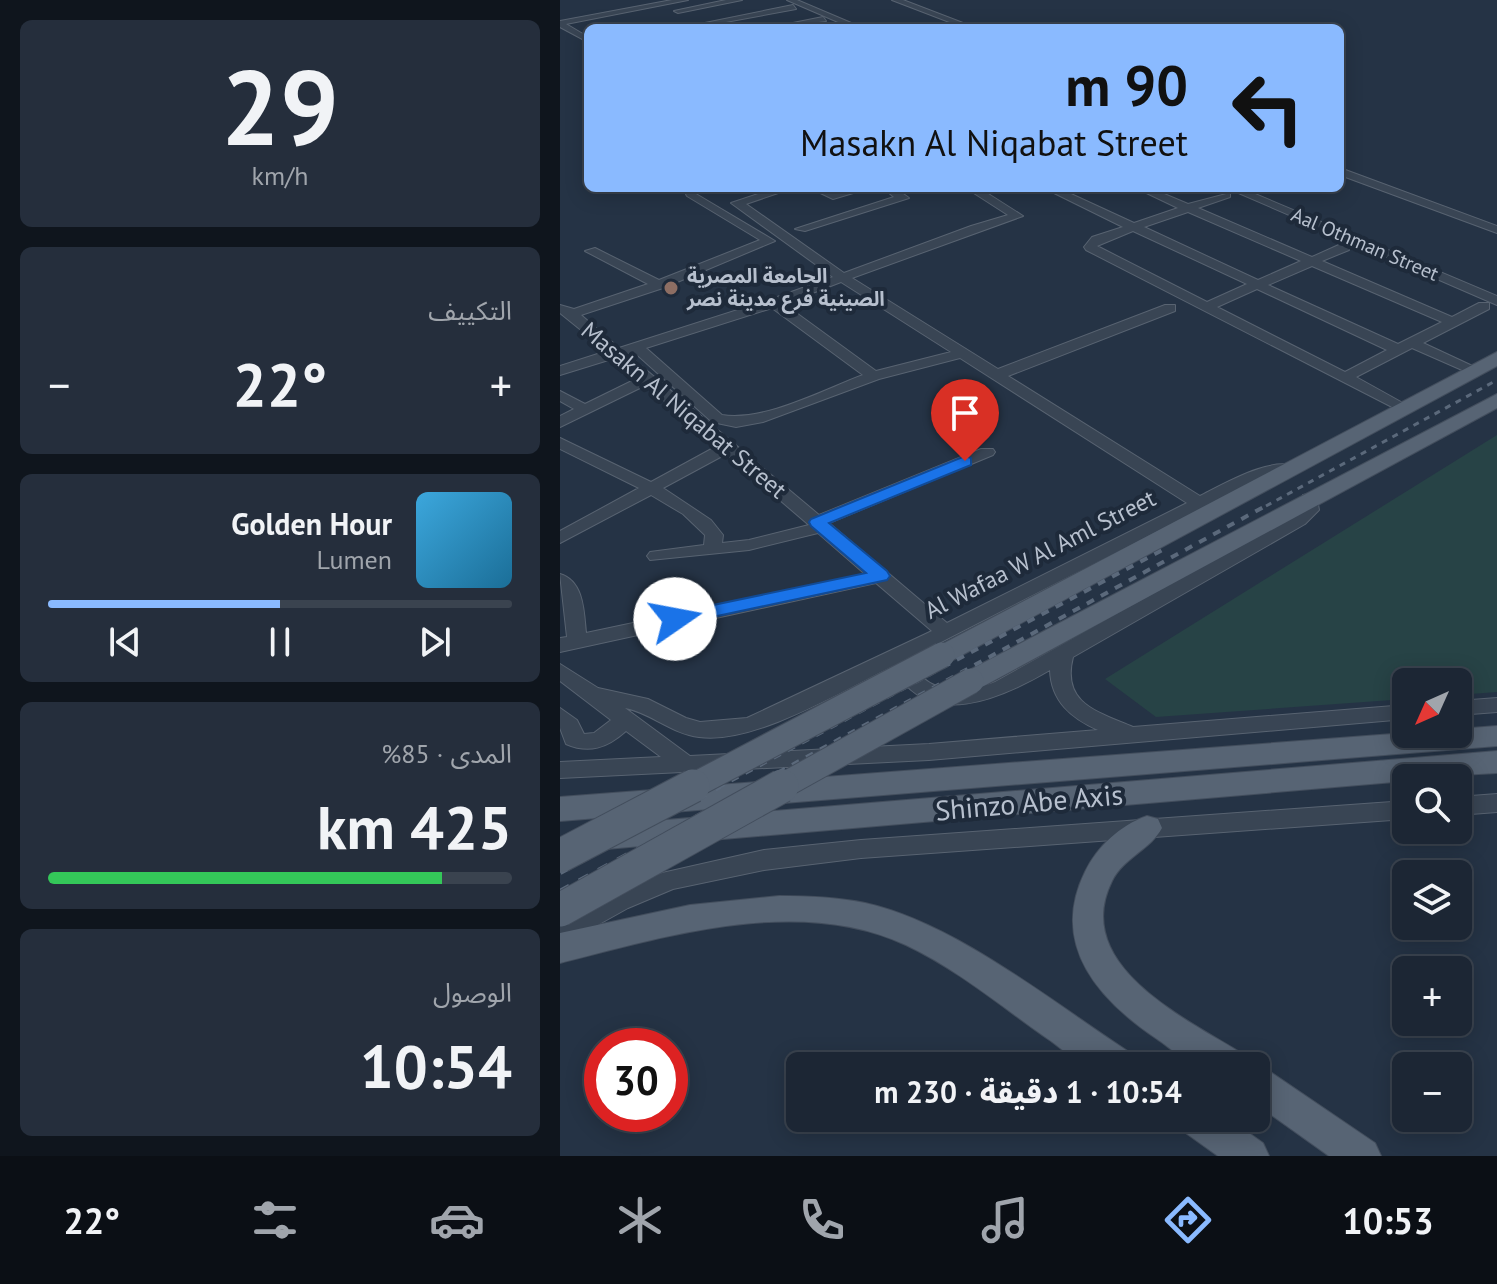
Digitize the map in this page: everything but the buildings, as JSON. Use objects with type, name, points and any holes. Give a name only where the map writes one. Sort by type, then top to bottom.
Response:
[{"type":"main road","name":"Al Wafaa W Al Aml Street","points":[[1292,470],[1485,364]]},
{"type":"main road","points":[[560,910],[971,681],[1497,400]]},
{"type":"main road","points":[[560,856],[943,643],[1292,470]]},
{"type":"main road","name":"Shinzo Abe Axis","points":[[560,809],[1497,736]]},
{"type":"main road","name":"Shinzo Abe Axis","points":[[560,841],[1497,762]]},
{"type":"main road","points":[[1147,828],[1121,845],[1100,871],[1088,902],[1091,944],[1105,972],[1128,998],[1209,1052]]},
{"type":"main road","points":[[560,948],[656,926],[741,914],[829,911],[869,918],[908,931],[944,949],[1098,1052]]},
{"type":"main road","points":[[1270,1093],[1362,1156]]},
{"type":"main road","points":[[1222,1132],[1250,1156]]},
{"type":"street","points":[[627,7],[666,0]]},
{"type":"street","points":[[560,23],[684,0]]},
{"type":"street","points":[[678,11],[738,0]]},
{"type":"street","points":[[691,17],[778,0],[848,24]]},
{"type":"street","points":[[883,0],[945,24]]},
{"type":"street","points":[[896,0],[961,24]]},
{"type":"street","points":[[704,24],[792,3],[835,24]]},
{"type":"street","points":[[751,24],[808,13]]},
{"type":"street","points":[[798,24],[823,19]]},
{"type":"street","points":[[560,23],[584,38]]},
{"type":"street","points":[[1344,165],[1497,222]]},
{"type":"street","points":[[1344,173],[1497,230]]},
{"type":"street","points":[[717,209],[774,192]]},
{"type":"street","points":[[824,192],[833,196],[849,192]]},
{"type":"street","points":[[801,229],[903,198],[894,192]]},
{"type":"street","points":[[560,371],[774,303],[975,228],[1017,216],[978,192]]},
{"type":"street","points":[[1058,192],[1258,284],[1411,344],[1485,364]]},
{"type":"street","points":[[1151,192],[1453,322]]},
{"type":"street","points":[[1229,192],[1096,240],[1090,247],[1403,407]]},
{"type":"street","name":"Aal Othman Street","points":[[1229,192],[1490,303]]},
{"type":"street","name":"Aal Othman Street","points":[[1258,192],[1497,290]]},
{"type":"street","points":[[566,312],[659,285],[769,241],[691,194]]},
{"type":"street","points":[[737,203],[842,277],[1198,502]]},
{"type":"street","points":[[1205,307],[1345,247]]},
{"type":"street","points":[[591,251],[659,285]]},
{"type":"street","points":[[774,303],[874,376]]},
{"type":"street","points":[[1345,377],[1490,303]]},
{"type":"street","points":[[999,374],[1170,308]]},
{"type":"street","name":"Masakn Al Niqabat Street","points":[[566,312],[881,576],[943,643]]},
{"type":"street","points":[[637,347],[711,414],[726,421],[758,419],[874,376],[962,353]]},
{"type":"street","points":[[560,422],[646,379]]},
{"type":"street","points":[[560,395],[584,409]]},
{"type":"street","points":[[560,443],[649,487],[711,528],[715,542],[712,550]]},
{"type":"street","points":[[560,538],[725,448]]},
{"type":"street","points":[[656,556],[768,542],[820,524],[987,452]]},
{"type":"street","name":"Al Wafaa W Al Aml Street","points":[[594,695],[641,704],[679,724],[700,730],[725,730],[774,716],[906,652],[943,643],[1198,502],[1264,472],[1292,470]]},
{"type":"street","points":[[906,652],[903,668],[917,685],[941,696],[970,697],[997,690],[1299,520],[1311,510],[1309,499]]},
{"type":"street","points":[[560,580],[574,599],[569,642],[881,576]]},
{"type":"street","points":[[1064,653],[1059,664],[1059,682],[1074,707],[1093,720],[1136,736]]},
{"type":"street","points":[[560,671],[687,765]]},
{"type":"street","points":[[1472,707],[1497,705]]},
{"type":"street","points":[[560,770],[929,752],[1392,713]]},
{"type":"street","points":[[560,716],[570,725],[573,738],[583,743],[603,739],[625,719]]},
{"type":"street","points":[[1472,805],[1497,803]]},
{"type":"street","points":[[560,935],[620,901],[670,880],[764,860],[861,849],[1392,811]]},
{"type":"green space","points":[[1497,435],[1497,692],[1472,694],[1472,668],[1392,668],[1392,700],[1156,717],[1105,679]]},
{"type":"railway","points":[[1266,506],[1497,380]]},
{"type":"railway","points":[[750,788],[1269,504]]},
{"type":"railway","points":[[717,788],[1166,548]]},
{"type":"railway","points":[[560,872],[720,786]]},
{"type":"railway","points":[[560,892],[754,786]]},
{"type":"place","name":"الجامعة المصرية الصينية فرع مدينة نصر","points":[[671,288]]},
{"type":"route","points":[[675,619],[881,576],[817,522],[965,461]]}]
